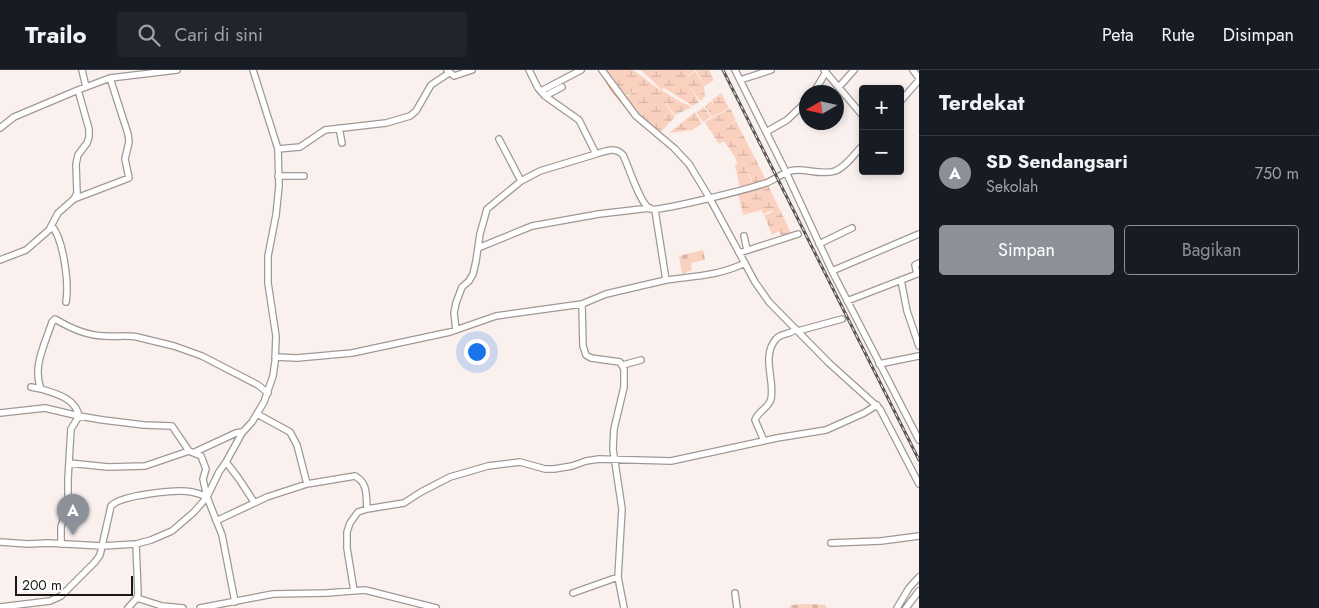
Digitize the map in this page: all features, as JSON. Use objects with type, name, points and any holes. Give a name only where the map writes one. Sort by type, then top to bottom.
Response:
[{"type":"street","points":[[82,70],[86,87]]},
{"type":"street","points":[[0,128],[14,117],[110,78],[177,70]]},
{"type":"street","points":[[0,542],[102,546],[136,544],[172,531],[208,497],[218,472],[226,462],[242,432],[257,414],[268,393],[273,376],[275,357],[276,336],[268,283],[268,256],[276,215],[278,149],[253,70]]},
{"type":"street","points":[[278,149],[300,147],[326,130],[386,123],[410,116],[416,110],[431,85],[448,72],[454,76],[472,70]]},
{"type":"street","points":[[529,70],[543,93],[579,120],[596,154]]},
{"type":"street","points":[[543,93],[581,70]]},
{"type":"street","points":[[602,70],[636,116],[674,148],[689,164],[743,263],[769,302],[796,331],[883,413],[919,484]]},
{"type":"street","points":[[735,70],[847,301],[879,364],[916,427],[919,440]]},
{"type":"street","points":[[740,80],[770,70]]},
{"type":"street","points":[[840,85],[854,70]]},
{"type":"street","points":[[904,97],[919,79],[913,70]]},
{"type":"street","points":[[818,85],[825,71],[838,85]]},
{"type":"street","points":[[0,260],[26,250],[52,226],[58,213],[74,199],[116,182],[129,179],[126,159],[129,142],[128,134],[110,78]]},
{"type":"street","points":[[543,93],[562,87]]},
{"type":"street","points":[[74,199],[77,193],[78,155],[89,137],[89,129],[78,90]]},
{"type":"street","points":[[844,92],[859,111]]},
{"type":"street","points":[[766,132],[787,120],[799,109]]},
{"type":"street","points":[[339,128],[342,143]]},
{"type":"street","points":[[499,139],[521,181]]},
{"type":"street","points":[[456,330],[454,313],[456,303],[462,288],[473,274],[480,234],[487,209],[521,181],[540,170],[616,149],[624,155],[643,202],[653,209],[666,280]]},
{"type":"street","points":[[478,248],[532,226],[599,214],[653,209],[724,195],[769,182],[786,172],[836,170],[843,166],[859,149]]},
{"type":"street","points":[[278,176],[304,176]]},
{"type":"street","points":[[52,226],[56,232],[63,255],[68,293],[66,302]]},
{"type":"street","points":[[819,244],[852,228]]},
{"type":"street","points":[[739,253],[798,234]]},
{"type":"street","points":[[832,271],[919,234]]},
{"type":"street","points":[[744,236],[747,250]]},
{"type":"street","points":[[275,357],[297,358],[352,354],[456,330],[496,316],[582,304],[606,294],[666,280],[692,276],[708,276],[743,263]]},
{"type":"street","points":[[847,301],[917,274],[915,265],[919,263]]},
{"type":"street","points":[[901,280],[907,308],[919,346]]},
{"type":"street","points":[[582,304],[583,346],[586,355],[591,358],[620,362],[623,365]]},
{"type":"street","points":[[41,389],[37,374],[40,358],[52,322],[56,319],[68,327],[82,331],[103,336],[129,335],[186,350],[202,356],[258,385],[268,393]]},
{"type":"street","points":[[764,441],[755,420],[769,405],[771,398],[768,362],[772,343],[778,336],[842,319]]},
{"type":"street","points":[[879,364],[919,356]]},
{"type":"street","points":[[623,365],[640,360]]},
{"type":"street","points":[[623,365],[624,387],[614,429],[613,449],[622,508],[618,577],[624,608]]},
{"type":"street","points":[[31,387],[64,396],[75,406],[79,416]]},
{"type":"street","points":[[354,591],[347,532],[350,523],[358,512],[367,508],[404,503],[450,477],[488,466],[520,462],[545,469],[554,469],[586,461],[671,461],[826,430],[875,407]]},
{"type":"street","points":[[0,413],[45,408],[79,416],[124,423],[172,426],[192,452],[201,456],[204,461],[206,469],[204,478],[208,497],[224,546],[234,602]]},
{"type":"street","points":[[257,414],[290,432],[297,445],[307,484]]},
{"type":"street","points":[[61,544],[61,527],[68,505],[71,429],[79,416]]},
{"type":"street","points":[[69,463],[108,467],[144,466],[192,452],[242,432]]},
{"type":"street","points":[[226,462],[254,502]]},
{"type":"street","points":[[216,521],[254,502],[291,488],[355,476],[361,479],[365,486],[367,508]]},
{"type":"street","points":[[0,608],[50,601],[61,596],[100,555],[111,506],[117,501],[168,492],[192,492],[208,497]]},
{"type":"street","points":[[831,543],[881,541],[919,536]]},
{"type":"street","points":[[128,608],[137,598],[138,593],[136,544]]},
{"type":"street","points":[[573,593],[618,577]]},
{"type":"street","points":[[897,608],[909,588],[919,577]]},
{"type":"street","points":[[200,608],[283,594],[366,590],[436,608]]},
{"type":"street","points":[[906,608],[919,592]]},
{"type":"street","points":[[734,593],[737,608]]},
{"type":"street","points":[[137,598],[162,606],[183,608]]},
{"type":"green space","points":[[604,70],[633,70],[656,87],[692,107],[675,115],[666,104],[668,101],[665,104],[675,117],[659,134],[644,123],[625,98],[637,88],[624,97]]},
{"type":"green space","points":[[641,70],[695,70],[688,76],[683,71],[688,77],[695,71],[704,85],[705,97],[700,101],[689,85],[699,102],[693,106],[664,88],[662,90]]},
{"type":"green space","points":[[696,70],[709,70],[714,80],[705,86]]},
{"type":"green space","points":[[721,93],[729,108],[712,117],[705,106],[711,101],[714,105],[712,100]]},
{"type":"green space","points":[[704,107],[711,117],[703,122],[696,112]]},
{"type":"green space","points":[[730,108],[736,120],[721,130],[736,121],[766,180],[754,185],[742,160],[753,185],[740,188],[735,157],[724,141],[719,144],[705,122]]},
{"type":"green space","points":[[695,112],[702,124],[692,130],[669,133]]},
{"type":"green space","points":[[768,185],[791,233],[782,237],[779,231],[772,235],[764,215],[771,213],[773,210],[763,214],[761,210],[743,215],[738,194]]},
{"type":"green space","points":[[703,250],[705,260],[691,263],[692,270],[682,274],[679,256]]},
{"type":"green space","points":[[790,605],[826,605],[826,608],[790,608]]},
{"type":"waterway","points":[[599,70],[611,90],[633,117],[671,149],[686,166],[696,182]]},
{"type":"waterway","points":[[901,608],[903,603]]},
{"type":"railway","points":[[723,70],[919,460]]},
{"type":"place","name":"SD Sendangsari","points":[[73,535]]}]
